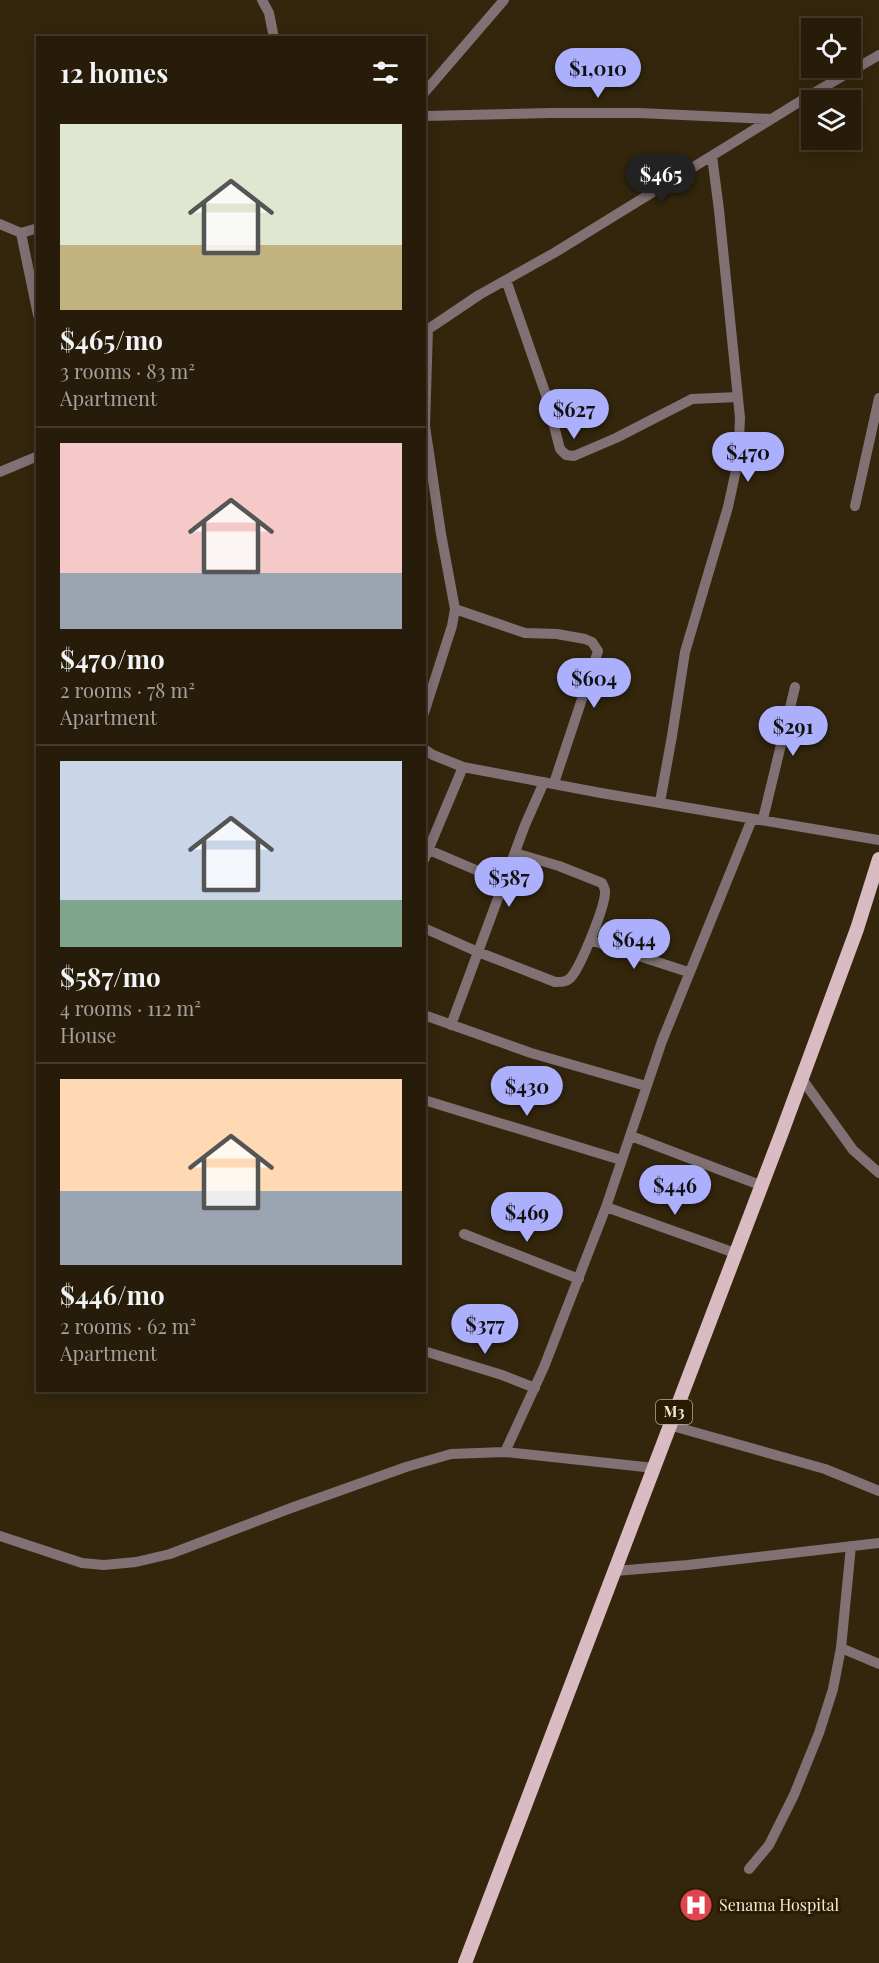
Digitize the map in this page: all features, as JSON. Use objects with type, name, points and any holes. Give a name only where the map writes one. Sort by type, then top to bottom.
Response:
[{"type":"main road","name":"M3","points":[[465,1963],[802,1079],[857,929],[879,859]]},
{"type":"street","points":[[262,0],[269,13],[274,36]]},
{"type":"street","points":[[426,91],[504,0]]},
{"type":"street","points":[[426,330],[479,295],[555,253],[879,55]]},
{"type":"street","points":[[426,116],[551,112],[639,113],[771,120]]},
{"type":"street","points":[[660,802],[684,652],[729,507],[738,461],[740,418],[712,156]]},
{"type":"street","points":[[0,224],[21,233],[36,229]]},
{"type":"street","points":[[21,233],[36,305]]},
{"type":"street","points":[[506,280],[546,395],[560,449],[566,455],[574,456],[616,438],[692,399],[738,397]]},
{"type":"street","points":[[855,506],[879,398]]},
{"type":"street","points":[[426,433],[455,609],[452,626],[426,707]]},
{"type":"street","points":[[0,472],[36,457]]},
{"type":"street","points":[[451,1024],[515,853],[549,782],[598,651],[597,646],[585,639],[557,634],[525,633],[455,609]]},
{"type":"street","points":[[505,1452],[535,1388],[579,1279],[688,972],[757,819],[795,687]]},
{"type":"street","points":[[426,750],[463,767],[879,840]]},
{"type":"street","points":[[463,767],[427,855],[504,882]]},
{"type":"street","points":[[426,929],[555,982],[565,982],[572,977],[590,940],[606,890],[602,882],[515,853]]},
{"type":"street","points":[[590,940],[688,972]]},
{"type":"street","points":[[426,1016],[531,1053],[646,1086]]},
{"type":"street","points":[[802,1079],[853,1150],[879,1173]]},
{"type":"street","points":[[426,1101],[621,1160]]},
{"type":"street","points":[[631,1136],[760,1185]]},
{"type":"street","points":[[606,1206],[735,1253]]},
{"type":"street","points":[[464,1234],[579,1279]]},
{"type":"street","points":[[426,1352],[535,1388]]},
{"type":"street","points":[[669,1425],[825,1469],[879,1491]]},
{"type":"street","points":[[0,1536],[82,1563],[104,1565],[136,1562],[170,1554],[280,1511],[428,1459],[451,1454],[505,1452],[654,1468]]},
{"type":"street","points":[[615,1571],[879,1543]]},
{"type":"street","points":[[749,1869],[769,1845],[794,1795],[833,1689],[841,1648],[851,1546]]},
{"type":"street","points":[[841,1648],[879,1664]]},
{"type":"place","name":"Senama Hospital","points":[[696,1905]]}]
